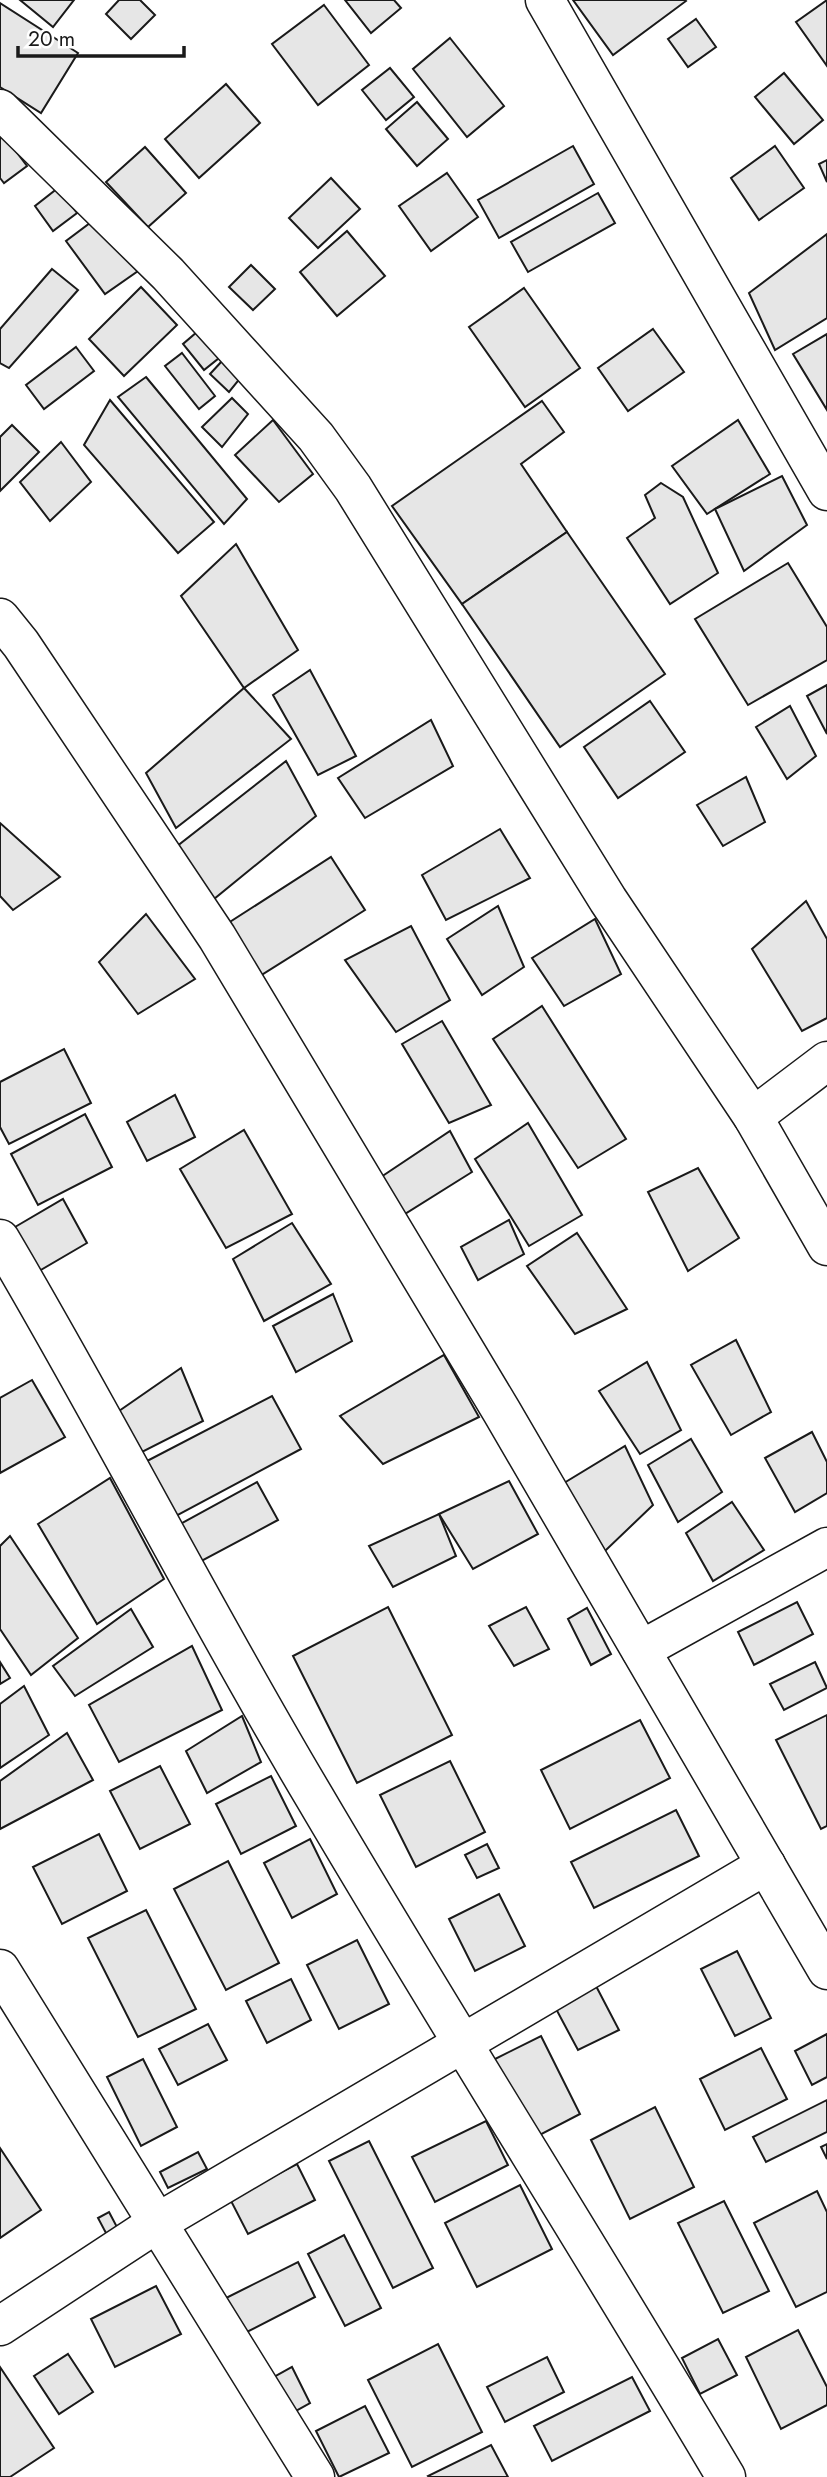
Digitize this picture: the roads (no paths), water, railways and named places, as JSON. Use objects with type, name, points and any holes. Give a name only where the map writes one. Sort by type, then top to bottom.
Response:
[{"type":"street","points":[[545,0],[827,491]]},
{"type":"street","points":[[0,109],[168,274],[316,437],[353,488],[608,900],[753,1117],[827,1246]]},
{"type":"street","points":[[0,618],[21,644],[217,937],[641,1650],[827,1970]]},
{"type":"street","points":[[753,1117],[827,1061]]},
{"type":"street","points":[[0,1239],[78,1370],[215,1627],[726,2477]]},
{"type":"street","points":[[641,1650],[827,1547]]},
{"type":"street","points":[[0,2326],[157,2223],[766,1865]]},
{"type":"street","points":[[0,1969],[315,2477]]}]
